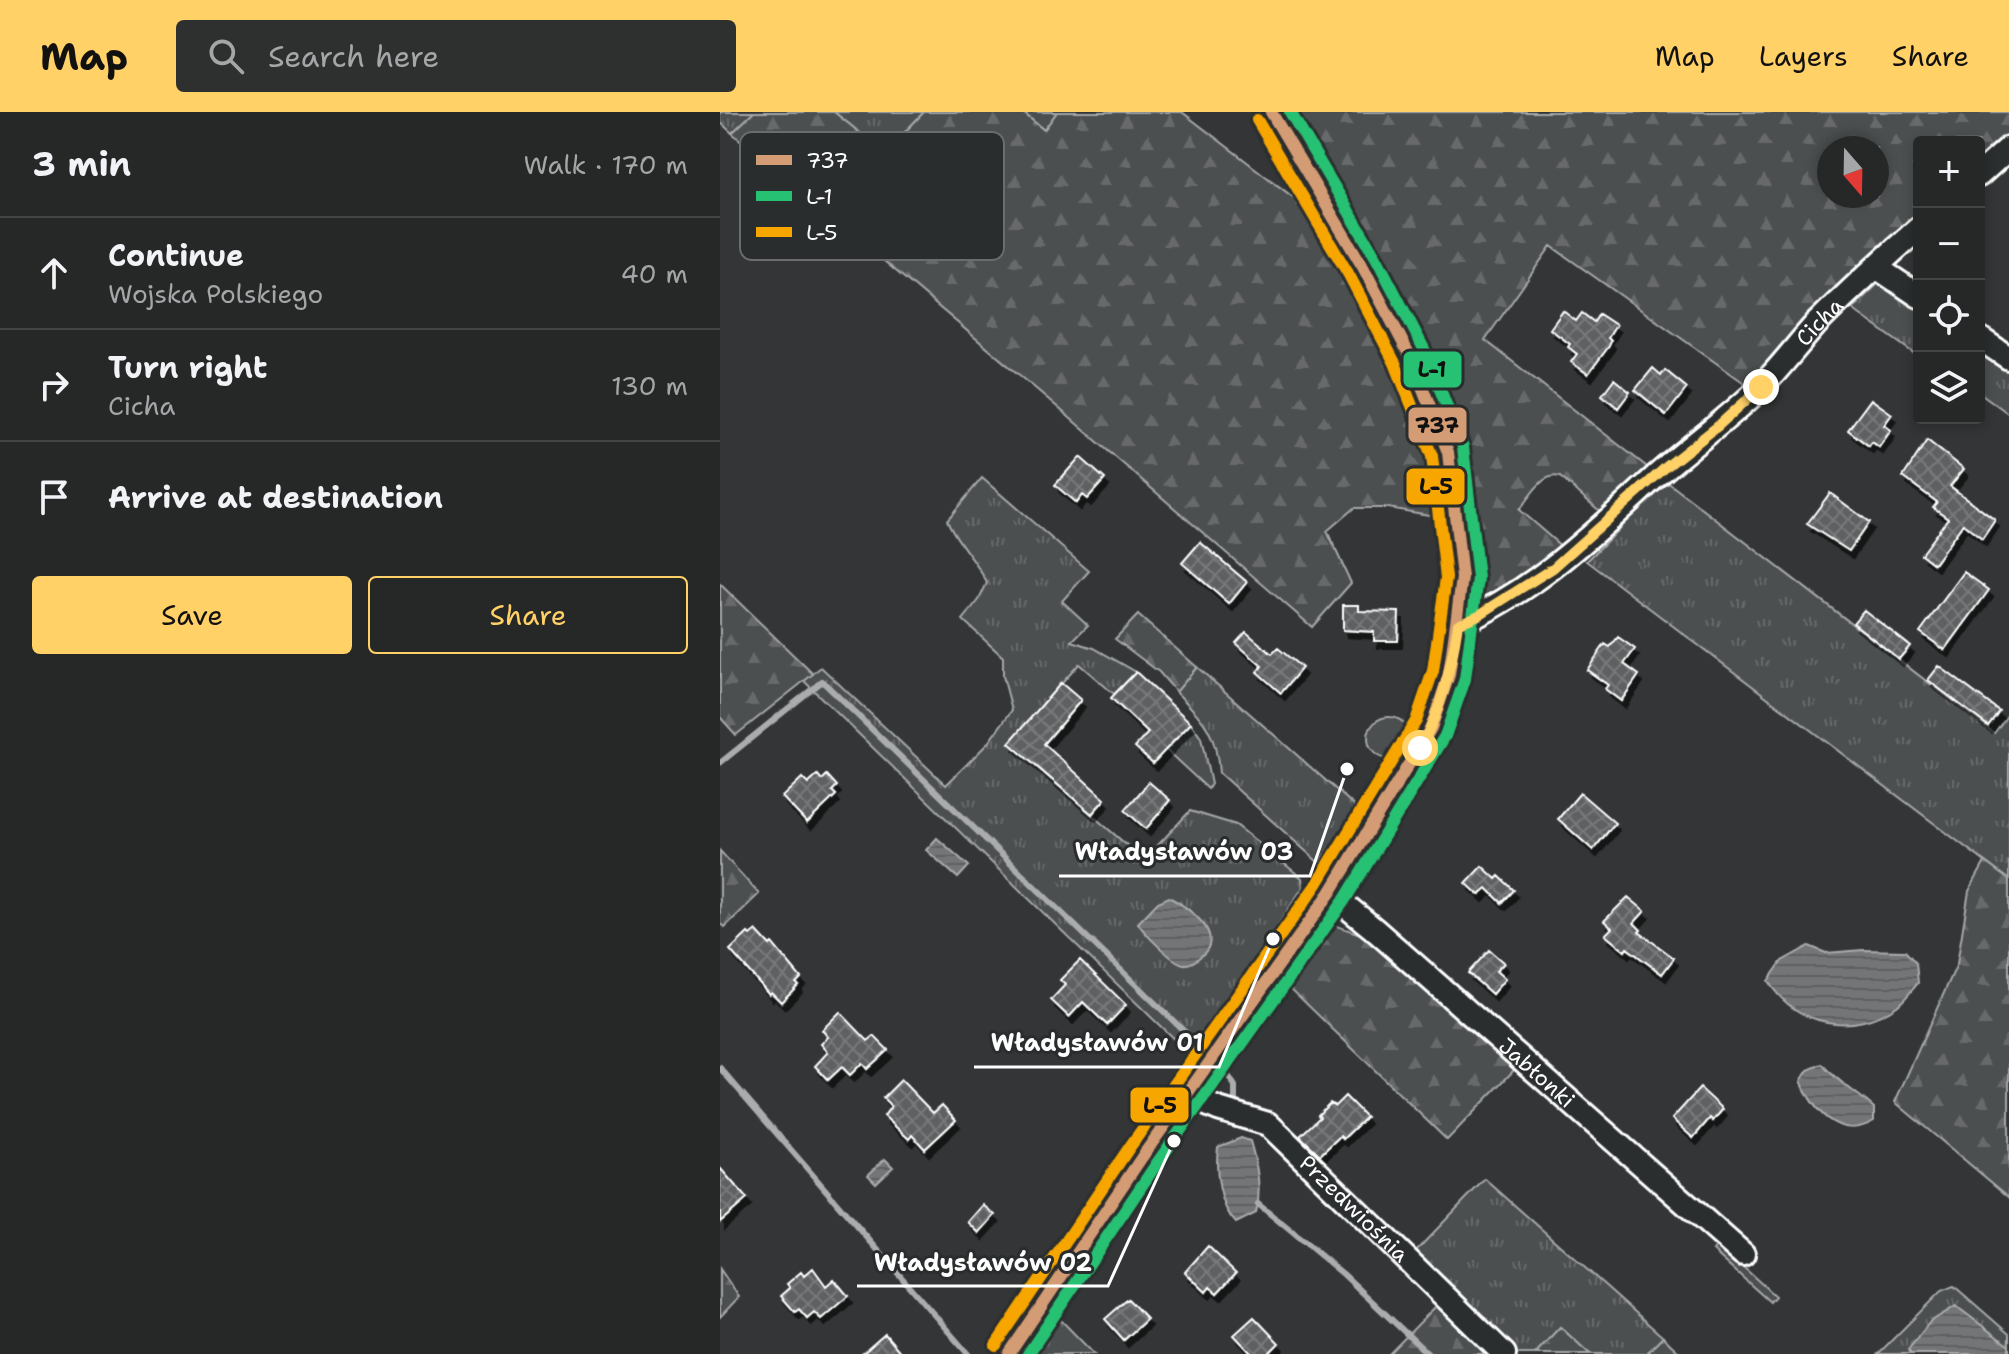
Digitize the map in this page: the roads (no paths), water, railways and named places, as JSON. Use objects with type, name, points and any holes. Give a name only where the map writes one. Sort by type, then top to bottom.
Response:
[{"type":"street","points":[[1009,1354],[1186,1095],[1330,893],[1431,728],[1449,675],[1462,578],[1448,452],[1410,356],[1363,267],[1271,112]]},
{"type":"street","points":[[1985,170],[2009,148]]},
{"type":"street","name":"Cicha","points":[[1458,624],[1516,593],[1577,548],[1761,387],[1816,325],[1913,233]]},
{"type":"street","points":[[1876,267],[1913,292]]},
{"type":"street","points":[[1985,342],[2009,358]]},
{"type":"street","name":"Jabłonki","points":[[1330,893],[1743,1254]]},
{"type":"street","name":"Przedwiośnia","points":[[1186,1095],[1209,1106],[1268,1124],[1504,1354]]},
{"type":"waterway","points":[[815,687],[822,681],[1187,1034]]},
{"type":"waterway","points":[[720,763],[811,690]]},
{"type":"waterway","points":[[720,1068],[968,1354]]},
{"type":"waterway","points":[[1226,1072],[1235,1086],[1235,1103]]},
{"type":"waterway","points":[[1258,1204],[1343,1274],[1428,1354]]},
{"type":"place","name":"Władysławów 03","points":[[1347,769]]},
{"type":"place","name":"Władysławów 01","points":[[1273,939]]},
{"type":"place","name":"Władysławów 02","points":[[1174,1141]]}]
